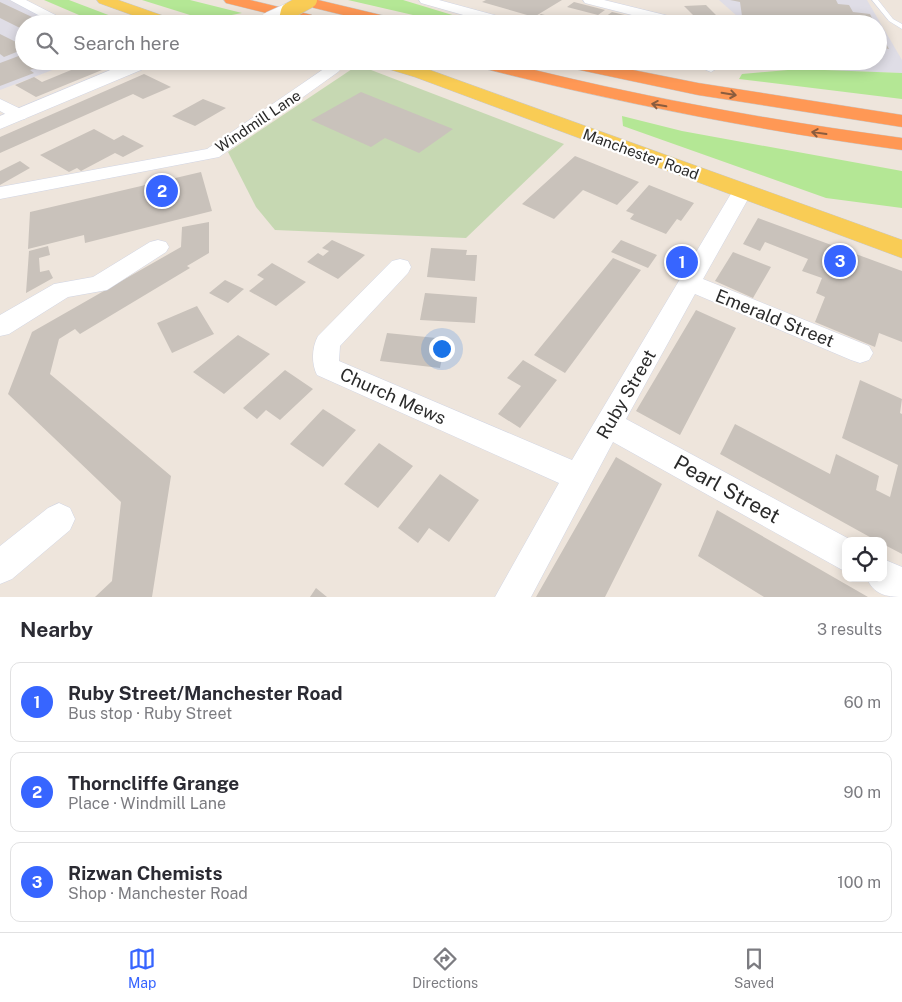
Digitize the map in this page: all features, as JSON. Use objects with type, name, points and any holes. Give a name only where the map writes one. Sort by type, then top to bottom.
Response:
[{"type":"highway","points":[[231,0],[294,15]]},
{"type":"highway","points":[[291,12],[318,15]]},
{"type":"highway","points":[[513,70],[639,101],[791,129],[902,145]]},
{"type":"highway","points":[[605,70],[698,89],[896,120]]},
{"type":"main road","points":[[104,0],[146,15]]},
{"type":"main road","points":[[291,12],[310,0]]},
{"type":"main road","name":"Manchester Road","points":[[411,70],[902,249]]},
{"type":"street","points":[[16,0],[48,15]]},
{"type":"street","points":[[425,0],[479,15]]},
{"type":"street","points":[[589,0],[644,15]]},
{"type":"street","points":[[651,0],[664,15]]},
{"type":"street","points":[[34,8],[51,3]]},
{"type":"street","points":[[0,123],[128,70]]},
{"type":"street","name":"Windmill Lane","points":[[0,193],[213,153],[332,70]]},
{"type":"street","points":[[0,104],[19,116]]},
{"type":"street","name":"Ruby Street","points":[[512,597],[608,424],[742,192]]},
{"type":"street","points":[[0,327],[62,290],[99,284],[158,247]]},
{"type":"street","name":"Church Mews","points":[[400,267],[327,343],[326,366],[579,477]]},
{"type":"street","name":"Emerald Street","points":[[690,283],[860,353]]},
{"type":"street","name":"Pearl Street","points":[[608,424],[842,553]]},
{"type":"street","points":[[0,567],[59,519]]},
{"type":"street","points":[[887,578],[902,586]]},
{"type":"lane","points":[[876,1],[886,15]]},
{"type":"lane","points":[[887,16],[902,27]]},
{"type":"shaded area","points":[[0,0],[8,0],[40,15],[15,15],[15,70],[52,70],[0,90]]},
{"type":"shaded area","points":[[719,0],[867,0],[876,15],[736,15]]},
{"type":"shaded area","points":[[887,34],[902,60],[902,73],[825,70],[887,70]]},
{"type":"green space","points":[[44,0],[69,0],[108,15],[79,15]]},
{"type":"green space","points":[[142,0],[190,0],[242,13],[232,15],[190,15]]},
{"type":"green space","points":[[348,0],[403,0],[452,15],[413,15]]},
{"type":"green space","points":[[351,70],[371,70],[564,144],[466,238],[275,230],[256,207],[228,152]]},
{"type":"green space","points":[[788,70],[902,73],[902,99],[739,79],[742,74]]},
{"type":"green space","points":[[622,116],[682,131],[902,171],[902,208],[826,198],[623,126]]},
{"type":"building","points":[[486,0],[562,0],[537,15],[527,15],[482,2]]},
{"type":"building","points":[[730,0],[836,0],[838,4],[849,5],[853,12],[870,15],[742,15],[740,2]]},
{"type":"building","points":[[0,2],[28,15],[15,15],[15,26],[0,18]]},
{"type":"building","points":[[574,2],[605,10],[598,15],[567,7]]},
{"type":"building","points":[[706,5],[716,15],[693,15],[684,6]]},
{"type":"building","points":[[612,12],[624,15],[608,15]]},
{"type":"building","points":[[0,34],[15,42],[15,53],[4,57],[0,54]]},
{"type":"building","points":[[15,57],[15,70],[30,70],[34,73],[0,86],[0,63]]},
{"type":"building","points":[[71,70],[102,70],[36,97],[15,85],[34,77],[42,82]]},
{"type":"building","points":[[144,74],[171,87],[143,99],[133,94],[0,153],[0,137]]},
{"type":"building","points":[[361,92],[453,129],[419,153],[385,138],[371,147],[311,120]]},
{"type":"building","points":[[203,99],[226,108],[195,126],[172,116]]},
{"type":"building","points":[[94,129],[114,140],[123,135],[144,146],[123,157],[115,153],[81,171],[77,168],[69,172],[40,155]]},
{"type":"building","points":[[575,156],[639,182],[617,205],[583,190],[554,219],[522,204]]},
{"type":"building","points":[[20,161],[30,168],[0,185],[0,171]]},
{"type":"building","points":[[201,172],[212,211],[85,243],[84,235],[28,249],[30,212]]},
{"type":"building","points":[[649,185],[694,203],[681,221],[677,219],[666,234],[630,219],[634,214],[626,211]]},
{"type":"building","points":[[758,218],[902,271],[902,342],[879,333],[875,347],[815,322],[825,297],[816,293],[822,278],[802,271],[808,259],[765,242],[760,251],[743,244]]},
{"type":"building","points":[[209,222],[209,253],[187,266],[190,268],[80,334],[75,329],[59,339],[50,374],[171,476],[152,597],[95,597],[112,581],[121,502],[8,394],[32,332],[181,247],[182,227]]},
{"type":"building","points":[[332,240],[365,255],[338,279],[307,262],[318,253],[323,256],[329,251],[322,248]]},
{"type":"building","points":[[621,240],[657,255],[648,268],[611,252]]},
{"type":"building","points":[[48,246],[50,255],[39,258],[40,272],[49,270],[53,278],[26,293],[29,251]]},
{"type":"building","points":[[431,248],[467,250],[466,255],[477,255],[475,281],[427,277]]},
{"type":"building","points":[[733,252],[771,267],[753,298],[715,281]]},
{"type":"building","points":[[613,258],[641,270],[565,373],[534,355]]},
{"type":"building","points":[[272,263],[306,282],[276,306],[249,291],[264,279],[257,275]]},
{"type":"building","points":[[225,280],[244,289],[228,303],[209,293]]},
{"type":"building","points":[[425,293],[477,297],[475,323],[420,320]]},
{"type":"building","points":[[197,306],[214,334],[172,353],[157,323]]},
{"type":"building","points":[[696,310],[736,328],[680,435],[636,411]]},
{"type":"building","points":[[387,333],[446,339],[440,368],[380,361]]},
{"type":"building","points":[[238,335],[270,354],[224,394],[193,372]]},
{"type":"building","points":[[523,360],[557,380],[520,428],[498,414],[521,386],[507,378]]},
{"type":"building","points":[[285,370],[313,389],[280,420],[266,410],[257,419],[243,408]]},
{"type":"building","points":[[860,380],[902,399],[900,413],[902,414],[902,554],[887,546],[887,537],[870,537],[720,454],[735,424],[830,474],[836,454],[879,476],[876,490],[890,497],[898,465],[842,438]]},
{"type":"building","points":[[323,409],[356,430],[323,467],[290,444]]},
{"type":"building","points":[[379,443],[413,466],[378,508],[344,484]]},
{"type":"building","points":[[616,457],[662,484],[605,597],[536,597]]},
{"type":"building","points":[[440,474],[479,500],[449,542],[429,528],[418,543],[398,528]]},
{"type":"building","points":[[717,510],[868,597],[764,597],[698,556]]},
{"type":"building","points":[[316,588],[327,597],[310,597]]},
{"type":"place","name":"Thorncliffe Grange","points":[[162,191]]},
{"type":"place","name":"Rizwan Chemists","points":[[840,261]]},
{"type":"place","name":"Ruby Street/Manchester Road","points":[[682,262]]}]
